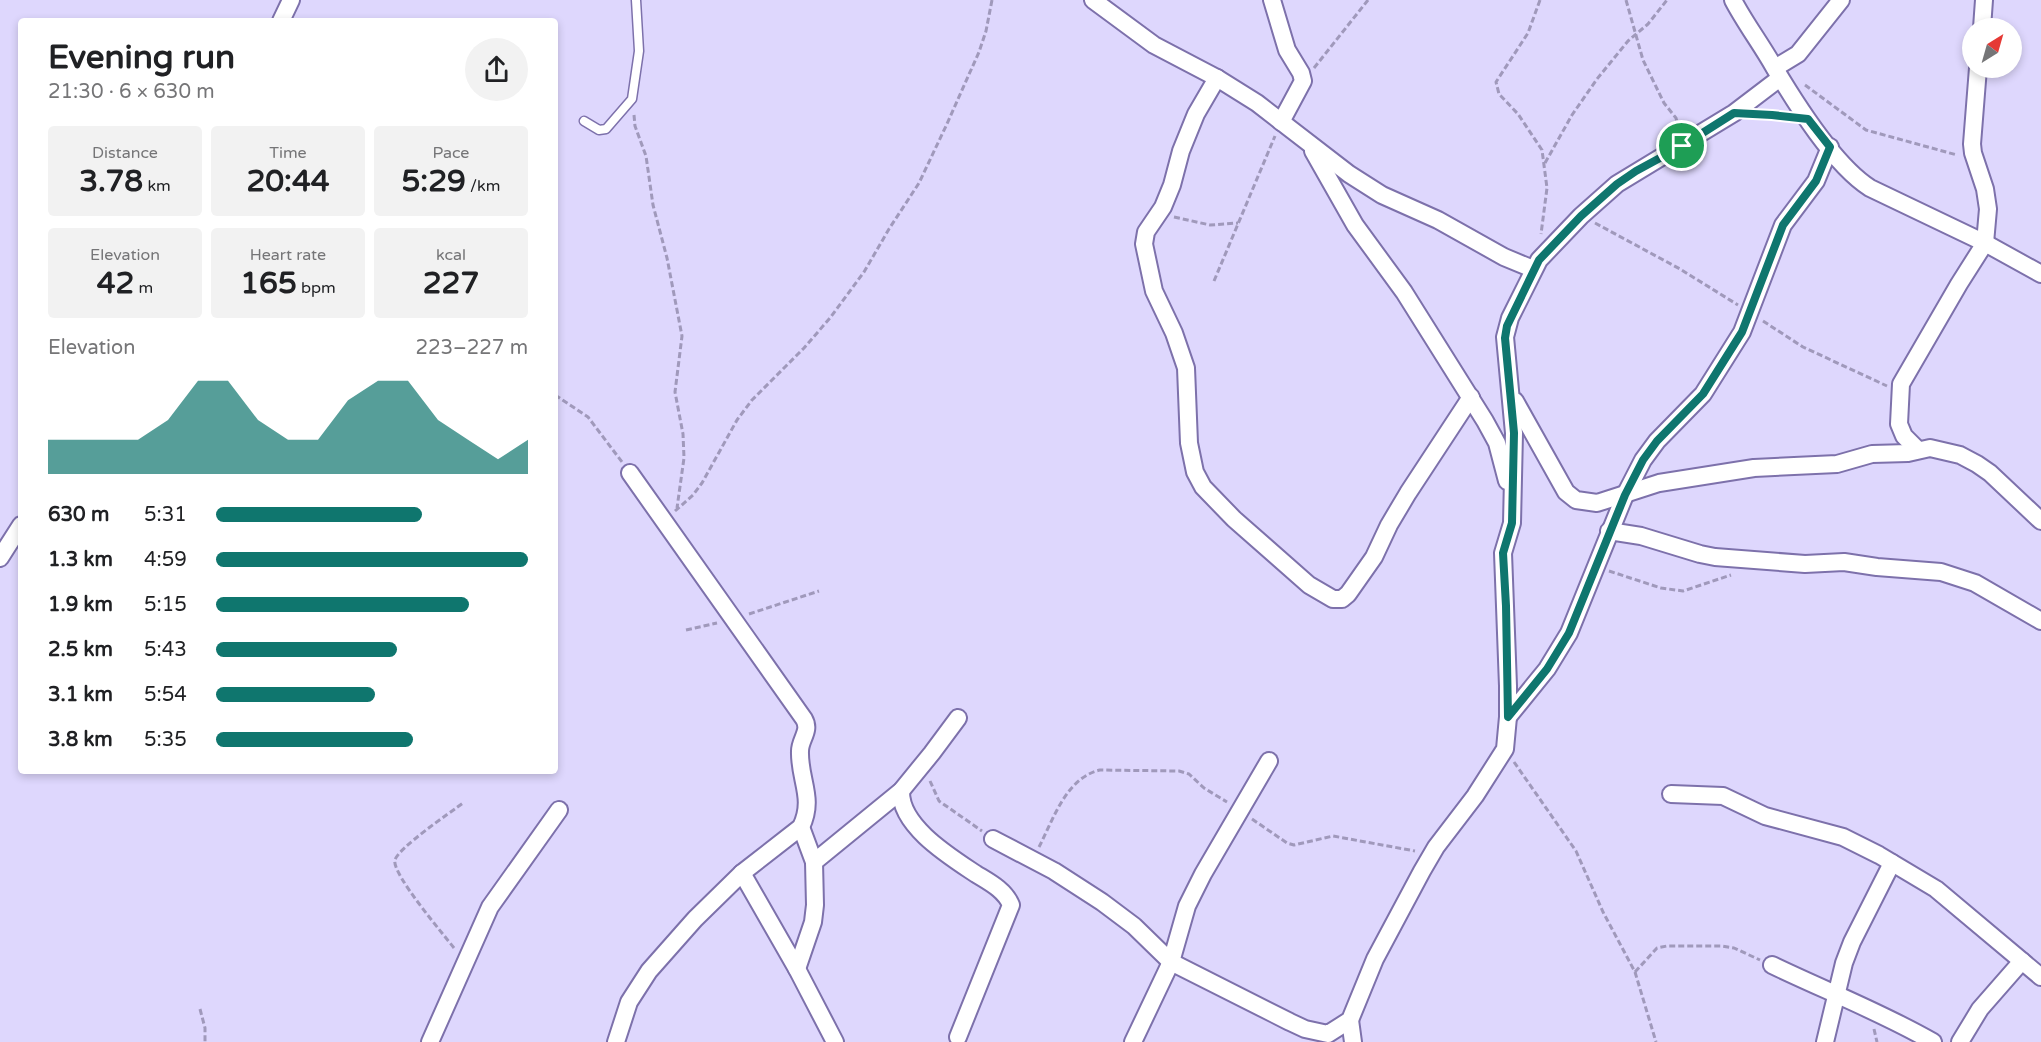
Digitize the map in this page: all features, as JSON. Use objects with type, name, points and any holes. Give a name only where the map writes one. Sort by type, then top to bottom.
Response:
[{"type":"street","points":[[282,18],[291,0]]},
{"type":"street","points":[[1093,0],[1154,45],[1217,78],[1281,122],[1348,174],[1382,195],[1438,220],[1504,257],[1536,265]]},
{"type":"street","points":[[1272,0],[1287,50],[1304,81],[1281,122]]},
{"type":"street","points":[[1733,0],[1808,119],[1852,175],[1870,188],[1985,243],[2041,274]]},
{"type":"street","points":[[1353,1042],[1350,1020],[1375,959],[1436,847],[1475,796],[1505,749],[1508,717],[1503,553],[1512,523],[1514,433],[1506,331],[1519,298],[1536,265],[1581,216],[1617,184],[1636,171],[1682,146],[1734,113],[1798,54],[1841,0]]},
{"type":"street","points":[[1983,18],[1984,0]]},
{"type":"street","points":[[1217,78],[1196,114],[1181,151],[1172,185],[1157,217],[1146,232],[1144,248],[1154,291],[1174,333],[1186,368],[1189,443],[1197,478],[1203,487],[1234,519],[1310,585],[1333,599],[1342,599],[1374,557],[1408,493],[1471,397]]},
{"type":"street","points":[[1918,450],[1904,436],[1900,427],[1903,380],[1985,243],[1988,209],[1985,189],[1972,144],[1977,78]]},
{"type":"street","points":[[1308,143],[1355,225],[1404,292],[1471,397],[1497,443],[1513,506]]},
{"type":"street","points":[[1508,717],[1541,677],[1569,633],[1625,495],[1651,449],[1687,412],[1713,380],[1742,332],[1783,225],[1816,181],[1830,147]]},
{"type":"street","points":[[1511,395],[1571,497],[1582,502],[1597,503],[1659,483],[1754,468],[1837,464],[1872,454],[1908,453],[1930,448],[1960,455],[1989,473],[2041,521]]},
{"type":"street","points":[[616,1042],[629,1002],[643,978],[695,919],[742,873],[801,827],[808,796],[800,754],[807,725],[734,618],[669,514],[630,473]]},
{"type":"street","points":[[0,558],[18,530]]},
{"type":"street","points":[[1610,531],[1641,536],[1715,557],[1805,564],[1844,562],[1941,572],[1975,583],[2041,621]]},
{"type":"street","points":[[814,862],[901,790],[958,718]]},
{"type":"street","points":[[1133,1042],[1172,962],[1187,906],[1221,840],[1269,761]]},
{"type":"street","points":[[901,790],[900,802],[910,820],[923,834],[1000,890],[1011,905],[958,1036]]},
{"type":"street","points":[[1671,794],[1722,796],[1765,816],[1843,837],[1936,889],[2041,977]]},
{"type":"street","points":[[429,1042],[490,907],[559,810]]},
{"type":"street","points":[[797,969],[813,922],[815,905],[814,862],[801,827]]},
{"type":"street","points":[[993,839],[1032,859],[1102,902],[1134,926],[1172,962],[1305,1029],[1328,1034],[1350,1020]]},
{"type":"street","points":[[1825,1042],[1835,994],[1852,942],[1892,863]]},
{"type":"street","points":[[742,873],[797,969],[835,1042]]},
{"type":"street","points":[[1960,1042],[1980,1009],[2022,961]]},
{"type":"street","points":[[1772,965],[1867,1008],[1933,1042]]},
{"type":"lane","points":[[584,121],[599,130],[606,129],[632,99],[639,51],[636,0]]},
{"type":"path","points":[[669,514],[693,495],[702,483],[737,420],[752,400],[824,326],[864,272],[919,183],[946,126],[979,52],[992,0]]},
{"type":"path","points":[[1304,81],[1368,0]]},
{"type":"path","points":[[1536,265],[1547,196],[1542,150],[1518,114],[1499,93],[1496,82],[1528,33],[1540,0]]},
{"type":"path","points":[[1626,0],[1647,68],[1664,103],[1678,121],[1682,146]]},
{"type":"path","points":[[1544,165],[1584,96],[1619,52],[1648,24],[1667,0]]},
{"type":"path","points":[[1778,70],[1866,130],[1975,160]]},
{"type":"path","points":[[632,99],[635,126],[646,156],[653,205],[667,258],[682,336],[675,392],[683,434],[684,458],[682,480],[669,514]]},
{"type":"path","points":[[1734,113],[1808,119]]},
{"type":"path","points":[[1214,281],[1281,122]]},
{"type":"path","points":[[1581,216],[1680,269],[1797,344],[1874,382],[1901,387]]},
{"type":"path","points":[[1157,217],[1184,218],[1210,225],[1239,223]]},
{"type":"path","points":[[558,397],[590,419],[630,473]]},
{"type":"path","points":[[1596,566],[1672,591],[1694,589],[1736,573]]},
{"type":"path","points":[[686,630],[734,618],[819,591]]},
{"type":"path","points":[[1505,749],[1572,844],[1603,912],[1635,972],[1656,1042]]},
{"type":"path","points":[[922,766],[939,801],[993,839]]},
{"type":"path","points":[[1032,859],[1068,791],[1082,777],[1100,770],[1179,771],[1189,774],[1208,790],[1281,839],[1294,845],[1333,836],[1403,850],[1425,851],[1436,847]]},
{"type":"path","points":[[463,803],[404,849],[395,859],[395,865],[410,892],[465,961]]},
{"type":"path","points":[[1635,972],[1657,948],[1667,946],[1734,948],[1772,965]]},
{"type":"path","points":[[201,1009],[205,1042]]},
{"type":"route","points":[[1734,113],[1808,119],[1830,147],[1816,181],[1790,214],[1774,243],[1742,332],[1703,394],[1657,441],[1643,460],[1625,495],[1569,633],[1547,669],[1508,717],[1503,553],[1512,523],[1514,417],[1505,338],[1507,326],[1539,260],[1569,228],[1617,184],[1682,146],[1734,113]]}]
